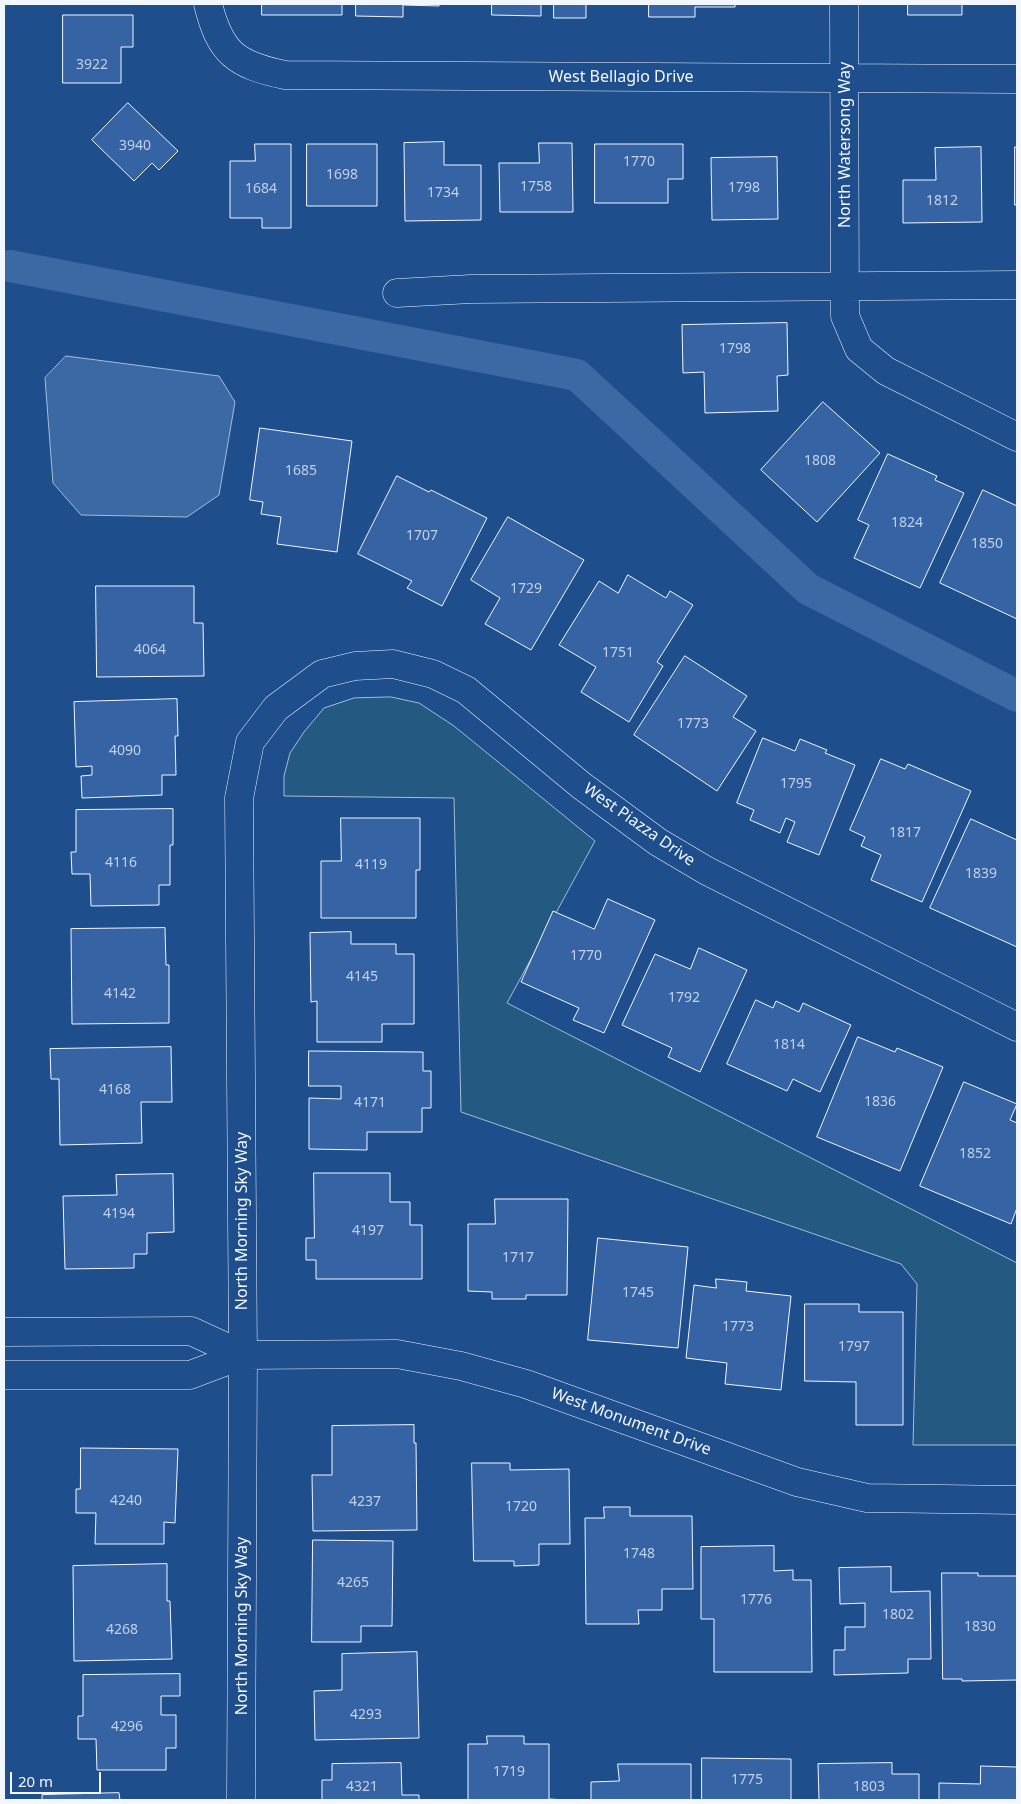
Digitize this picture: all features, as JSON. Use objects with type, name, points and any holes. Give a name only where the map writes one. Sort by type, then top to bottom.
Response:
[{"type":"street","name":"West Bellagio Drive","points":[[208,4],[214,30],[229,52],[256,69],[285,76],[1017,79]]},
{"type":"street","name":"North Watersong Way","points":[[844,4],[846,316],[859,349],[886,371],[1017,437]]},
{"type":"street","points":[[397,293],[471,289],[1017,286]]},
{"type":"street","name":"West Piazza Drive","points":[[322,674],[355,666],[393,664],[433,674],[466,690],[582,786],[658,842],[707,871],[1017,1027]]},
{"type":"street","name":"North Morning Sky Way","points":[[241,1800],[243,1355],[239,798],[250,742],[276,708],[322,674]]},
{"type":"street","points":[[4,1332],[191,1331],[243,1355]]},
{"type":"street","name":"West Monument Drive","points":[[243,1355],[397,1354],[462,1366],[526,1384],[797,1482],[830,1491],[867,1498],[1017,1500]]},
{"type":"street","points":[[4,1375],[190,1375],[243,1355]]},
{"type":"shaded area","points":[[66,356],[219,376],[235,402],[219,495],[187,517],[81,515],[53,483],[45,378]]},
{"type":"shaded area","points":[[391,697],[419,703],[454,726],[595,841],[507,1003],[1017,1263],[1017,1445],[913,1445],[917,1284],[901,1264],[461,1112],[454,798],[284,796],[284,776],[290,753],[324,708],[354,698]]},
{"type":"building","points":[[262,4],[342,4],[342,15],[262,15]]},
{"type":"building","points":[[356,4],[439,4],[439,6],[403,5],[403,17],[356,16]]},
{"type":"building","points":[[492,4],[541,4],[541,16],[492,15]]},
{"type":"building","points":[[554,4],[586,4],[586,18],[554,18]]},
{"type":"building","points":[[649,4],[735,4],[735,7],[695,7],[695,17],[649,17]]},
{"type":"building","points":[[908,4],[962,4],[962,15],[908,15]]},
{"type":"building","points":[[63,15],[133,15],[133,47],[121,47],[121,83],[63,83]]},
{"type":"building","points":[[128,103],[178,151],[159,170],[152,163],[134,181],[92,140]]},
{"type":"building","points":[[444,142],[444,165],[481,165],[481,220],[405,221],[404,143]]},
{"type":"building","points":[[539,143],[572,143],[573,212],[500,212],[499,163],[539,163]]},
{"type":"building","points":[[255,144],[291,144],[291,228],[262,228],[262,218],[230,218],[230,161],[255,161]]},
{"type":"building","points":[[307,144],[377,144],[377,206],[307,206]]},
{"type":"building","points":[[595,144],[683,144],[683,179],[668,179],[668,203],[595,203]]},
{"type":"building","points":[[981,147],[982,222],[903,223],[903,180],[936,180],[935,148]]},
{"type":"building","points":[[1015,147],[1017,147],[1017,205],[1015,205]]},
{"type":"building","points":[[777,157],[778,219],[712,220],[711,158]]},
{"type":"building","points":[[787,323],[788,375],[777,376],[778,411],[705,413],[704,372],[683,373],[682,325]]},
{"type":"building","points":[[823,402],[880,453],[817,522],[761,470]]},
{"type":"building","points":[[260,428],[352,441],[337,552],[277,544],[281,517],[261,514],[263,502],[250,500]]},
{"type":"building","points":[[888,454],[937,476],[935,480],[964,493],[920,588],[854,558],[869,525],[858,520]]},
{"type":"building","points":[[397,476],[429,492],[431,490],[487,518],[442,606],[407,588],[412,581],[358,554]]},
{"type":"building","points":[[983,490],[1017,506],[1017,619],[940,583]]},
{"type":"building","points":[[508,517],[584,560],[531,650],[485,624],[500,598],[471,580]]},
{"type":"building","points":[[628,575],[666,598],[670,591],[693,605],[657,662],[663,666],[629,722],[581,692],[596,667],[559,645],[599,581],[618,593]]},
{"type":"building","points":[[96,586],[194,586],[194,623],[203,623],[204,676],[97,677]]},
{"type":"building","points":[[685,656],[747,696],[733,717],[756,731],[717,791],[634,735]]},
{"type":"building","points":[[177,699],[178,736],[175,736],[176,775],[162,775],[162,795],[82,798],[81,776],[92,775],[92,766],[76,767],[74,702]]},
{"type":"building","points":[[763,738],[795,751],[800,739],[827,750],[825,753],[855,765],[819,855],[787,842],[795,822],[786,818],[780,833],[750,820],[754,810],[737,803]]},
{"type":"building","points":[[881,759],[905,769],[908,764],[971,791],[922,902],[871,880],[881,855],[861,846],[865,837],[850,830]]},
{"type":"building","points":[[173,809],[173,845],[170,845],[170,885],[159,885],[159,905],[91,906],[90,874],[72,874],[71,852],[76,852],[76,810]]},
{"type":"building","points":[[341,818],[420,818],[420,870],[416,870],[416,918],[321,918],[321,861],[341,861]]},
{"type":"building","points":[[971,819],[1017,840],[1017,947],[930,908]]},
{"type":"building","points":[[608,899],[655,920],[604,1033],[573,1020],[579,1008],[521,982],[553,911],[594,929]]},
{"type":"building","points":[[165,928],[166,965],[169,965],[169,1023],[72,1024],[71,929]]},
{"type":"building","points":[[351,932],[351,944],[396,944],[396,954],[414,954],[414,1024],[382,1024],[382,1042],[317,1042],[317,1001],[311,1002],[310,933]]},
{"type":"building","points":[[699,948],[747,970],[700,1072],[668,1057],[672,1048],[622,1025],[655,954],[690,969]]},
{"type":"building","points":[[756,1000],[773,1008],[776,1001],[799,1012],[803,1003],[851,1025],[820,1092],[793,1079],[787,1091],[727,1064]]},
{"type":"building","points":[[858,1037],[895,1052],[897,1048],[943,1067],[900,1171],[817,1137]]},
{"type":"building","points":[[171,1047],[172,1102],[141,1102],[142,1143],[60,1145],[59,1079],[51,1079],[50,1049]]},
{"type":"building","points":[[309,1051],[423,1052],[423,1071],[431,1071],[431,1108],[422,1108],[422,1132],[367,1132],[367,1150],[309,1149],[309,1098],[341,1099],[341,1086],[309,1086]]},
{"type":"building","points":[[964,1082],[1017,1104],[1010,1120],[1017,1123],[1017,1208],[1011,1224],[920,1186]]},
{"type":"building","points":[[314,1173],[390,1173],[390,1202],[410,1202],[410,1225],[422,1225],[422,1279],[316,1279],[316,1260],[306,1260],[306,1238],[314,1238]]},
{"type":"building","points":[[173,1174],[174,1232],[147,1233],[147,1254],[134,1254],[134,1268],[65,1269],[63,1196],[117,1195],[116,1175]]},
{"type":"building","points":[[495,1199],[568,1199],[567,1295],[526,1295],[526,1299],[492,1299],[492,1292],[468,1291],[468,1224],[495,1224]]},
{"type":"building","points":[[598,1238],[688,1247],[678,1348],[588,1340]]},
{"type":"building","points":[[716,1279],[747,1282],[746,1291],[791,1296],[781,1390],[725,1384],[727,1363],[686,1358],[694,1285],[716,1288]]},
{"type":"building","points":[[805,1304],[859,1304],[859,1312],[903,1312],[903,1425],[856,1425],[856,1382],[805,1381]]},
{"type":"building","points":[[414,1425],[417,1530],[313,1531],[312,1475],[332,1475],[332,1426]]},
{"type":"building","points":[[81,1448],[178,1449],[175,1523],[164,1522],[164,1544],[95,1544],[96,1513],[76,1513],[76,1489],[80,1489]]},
{"type":"building","points":[[472,1463],[510,1463],[510,1470],[569,1469],[570,1544],[539,1544],[539,1565],[514,1566],[514,1561],[474,1561]]},
{"type":"building","points":[[604,1507],[630,1507],[630,1516],[692,1516],[693,1589],[662,1589],[662,1610],[638,1610],[639,1624],[586,1624],[585,1518],[604,1518]]},
{"type":"building","points":[[313,1540],[393,1541],[392,1626],[361,1626],[361,1642],[312,1642]]},
{"type":"building","points":[[774,1546],[774,1571],[793,1570],[793,1580],[811,1580],[812,1672],[714,1672],[714,1619],[701,1619],[701,1547]]},
{"type":"building","points":[[167,1564],[167,1601],[170,1601],[172,1659],[74,1661],[73,1566]]},
{"type":"building","points":[[891,1567],[891,1592],[930,1591],[931,1659],[908,1659],[908,1673],[834,1675],[834,1650],[845,1650],[845,1627],[865,1627],[865,1603],[840,1604],[839,1568]]},
{"type":"building","points":[[942,1573],[978,1573],[978,1576],[1017,1576],[1017,1680],[962,1681],[962,1679],[943,1679]]},
{"type":"building","points":[[417,1652],[419,1738],[315,1740],[314,1691],[342,1690],[342,1654]]},
{"type":"building","points":[[180,1674],[180,1696],[161,1696],[161,1715],[176,1715],[176,1748],[166,1748],[166,1770],[97,1770],[96,1739],[78,1739],[78,1716],[83,1716],[83,1675]]},
{"type":"building","points":[[487,1736],[524,1736],[524,1744],[549,1744],[549,1799],[566,1800],[468,1800],[468,1744],[487,1744]]},
{"type":"building","points":[[702,1758],[791,1759],[791,1800],[702,1800]]},
{"type":"building","points":[[401,1763],[402,1795],[419,1795],[419,1800],[322,1800],[322,1780],[332,1780],[332,1764]]},
{"type":"building","points":[[892,1763],[892,1774],[919,1774],[919,1800],[819,1800],[818,1764]]},
{"type":"building","points":[[618,1764],[691,1764],[691,1800],[591,1800],[591,1782],[619,1781]]},
{"type":"building","points":[[981,1766],[1017,1767],[1017,1800],[939,1800],[939,1783],[980,1784]]},
{"type":"building","points":[[119,1793],[120,1800],[42,1800],[42,1795]]},
{"type":"waterway","points":[[10,266],[577,375],[808,589],[1017,696]]}]
